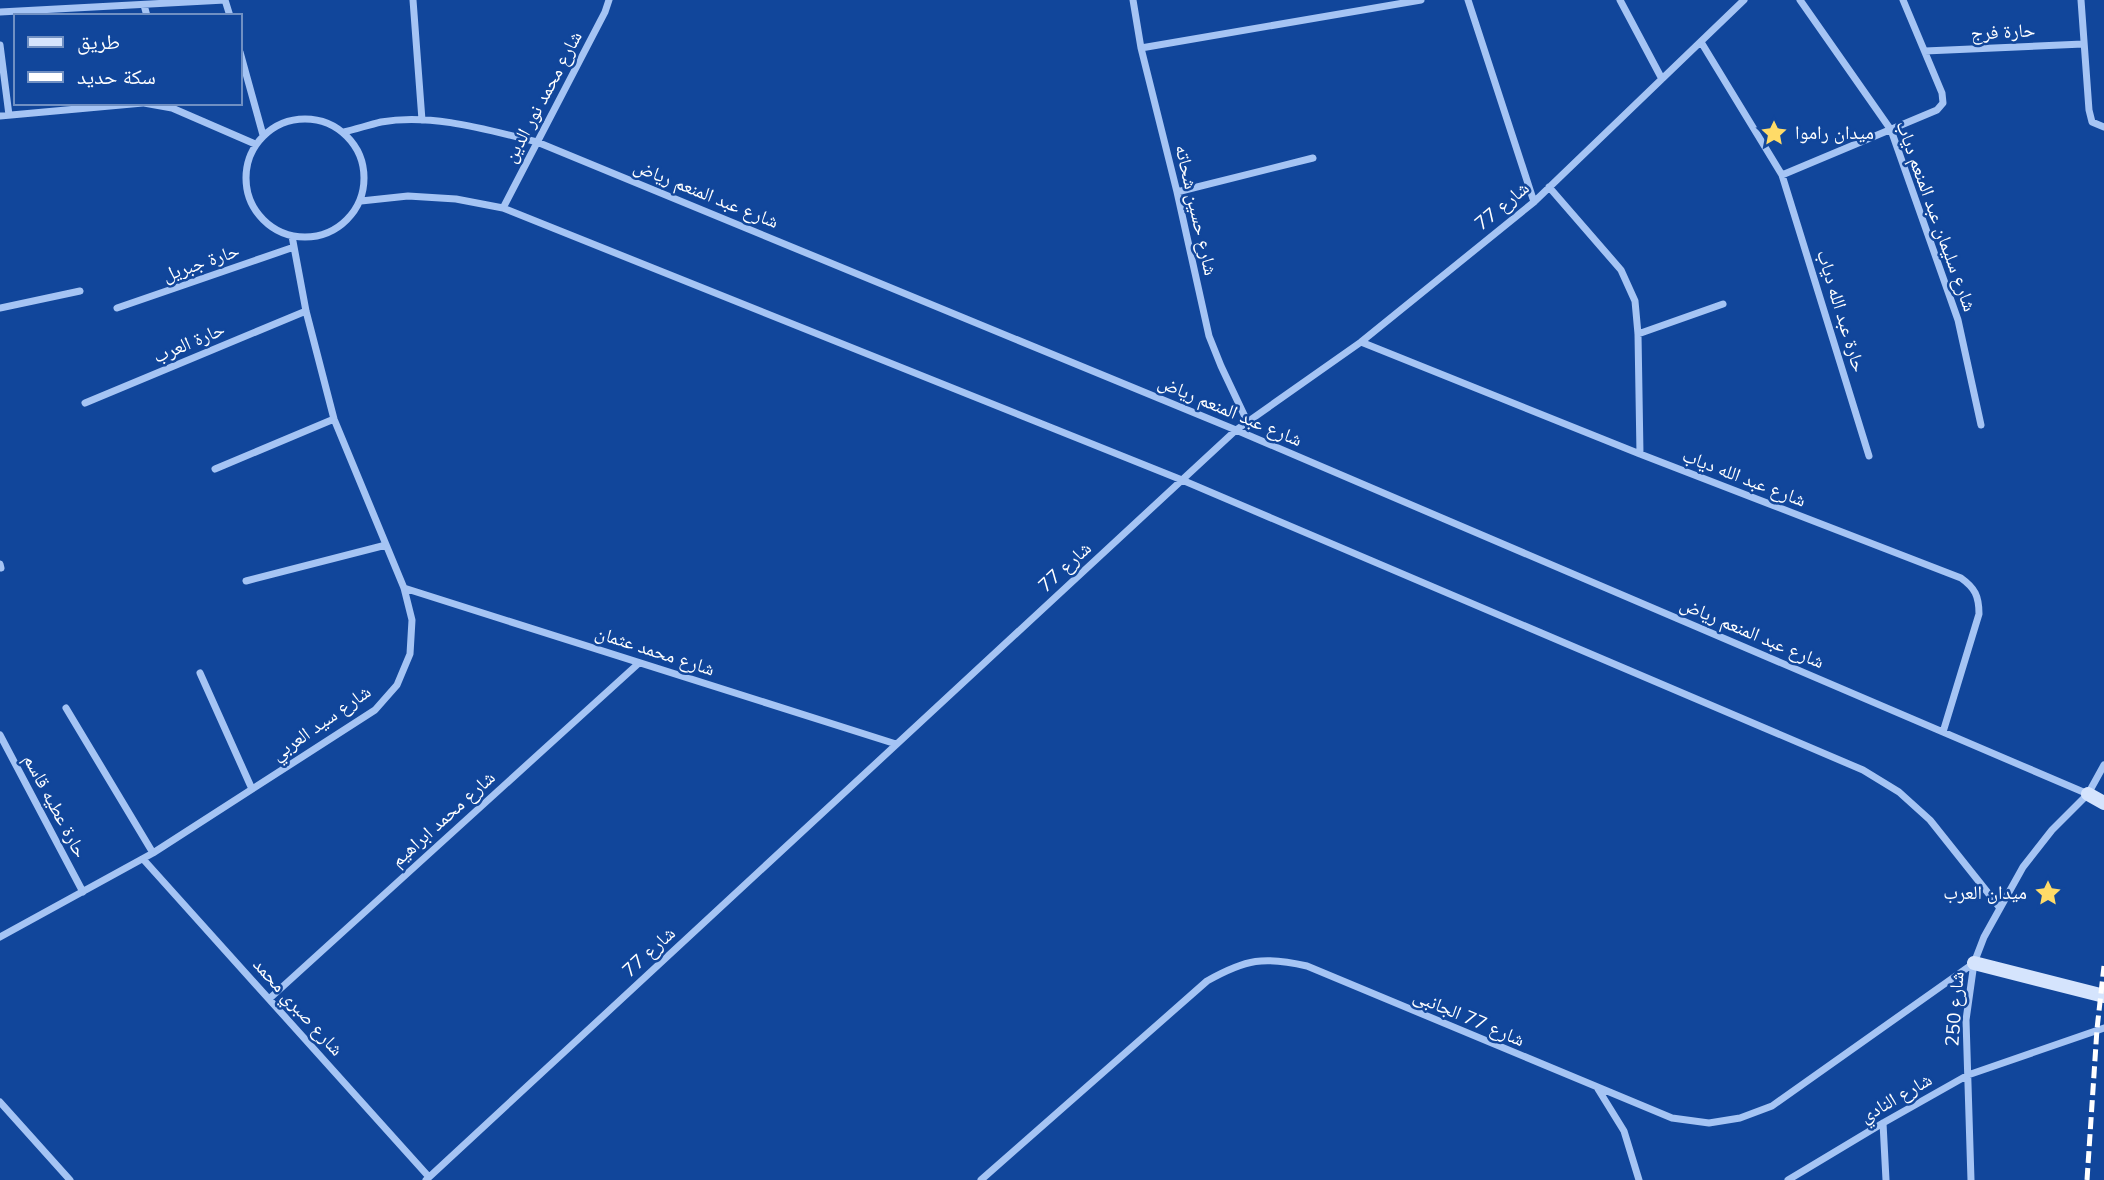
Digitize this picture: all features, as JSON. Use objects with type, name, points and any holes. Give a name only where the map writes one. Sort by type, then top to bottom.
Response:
[{"type":"street","points":[[43,0],[44,9]]},
{"type":"street","points":[[0,12],[119,3],[144,5],[225,0]]},
{"type":"street","points":[[413,0],[422,120]]},
{"type":"street","name":"شارع محمد نور الدين","points":[[503,208],[609,0]]},
{"type":"street","name":"شارع حسين شحاته","points":[[1133,0],[1141,48],[1209,336],[1220,366],[1247,421]]},
{"type":"street","points":[[1141,48],[1421,0]]},
{"type":"street","points":[[1468,0],[1534,202]]},
{"type":"street","points":[[1619,0],[1662,79]]},
{"type":"street","name":"شارع 77","points":[[427,1179],[1236,430],[1361,342],[1534,202],[1744,0]]},
{"type":"street","name":"شارع سليمان عبد المنعم دياب","points":[[1800,0],[1891,130],[1958,320],[1981,425]]},
{"type":"street","points":[[1782,175],[1937,110],[1943,103],[1903,0]]},
{"type":"street","points":[[2081,0],[2092,122],[2104,127]]},
{"type":"street","points":[[144,5],[146,14]]},
{"type":"street","name":"حارة عبد الله دياب","points":[[1701,42],[1782,175],[1869,456]]},
{"type":"street","name":"حارة فرج","points":[[1925,51],[2083,44]]},
{"type":"street","points":[[0,45],[9,115]]},
{"type":"street","points":[[242,59],[263,135]]},
{"type":"street","points":[[0,116],[122,105]]},
{"type":"street","points":[[172,106],[256,144]]},
{"type":"street","points":[[318,119],[344,132],[359,152],[365,176],[361,201],[345,223],[320,236],[292,236],[271,227],[255,210],[246,189],[246,166],[256,144],[263,135],[288,120],[318,119]]},
{"type":"street","name":"شارع عبد المنعم رياض","points":[[344,132],[382,122],[422,120],[472,127],[537,142],[1236,430],[2088,794]]},
{"type":"street","points":[[1177,192],[1313,158]]},
{"type":"street","points":[[1549,187],[1621,270],[1635,301],[1640,454]]},
{"type":"street","points":[[361,201],[408,197],[456,199],[503,208],[1182,480],[1863,770],[1899,792],[1930,820],[2000,908]]},
{"type":"street","name":"شارع سيد العربي","points":[[0,937],[153,853],[374,710],[397,685],[410,654],[412,620],[404,588],[334,419],[306,312],[292,236]]},
{"type":"street","name":"حارة جبريل","points":[[117,309],[295,247]]},
{"type":"street","points":[[0,308],[80,292]]},
{"type":"street","points":[[1638,334],[1723,304]]},
{"type":"street","name":"حارة العرب","points":[[85,404],[306,312]]},
{"type":"street","name":"شارع عبد الله دياب","points":[[1361,342],[1640,454],[1961,578],[1973,587],[1979,600],[1979,614],[1943,732]]},
{"type":"street","points":[[215,469],[334,419]]},
{"type":"street","points":[[246,582],[386,545]]},
{"type":"street","name":"شارع محمد عثمان","points":[[404,588],[896,744]]},
{"type":"street","name":"شارع محمد ابراهيم","points":[[269,999],[639,663]]},
{"type":"street","points":[[200,673],[252,789]]},
{"type":"street","points":[[66,708],[153,853]]},
{"type":"street","name":"حارة عطيه قاسم","points":[[0,734],[83,892]]},
{"type":"street","name":"شارع 250","points":[[1970,1180],[1966,1020],[1974,963],[1984,937],[2023,867],[2052,830],[2088,794],[2104,765]]},
{"type":"street","points":[[2088,794],[2104,803]]},
{"type":"street","name":"شارع صبري محمد","points":[[143,859],[427,1179]]},
{"type":"street","name":"شارع 77 الجانبى","points":[[981,1180],[1207,981],[1230,968],[1255,960],[1282,960],[1307,967],[1597,1089],[1672,1118],[1709,1123],[1740,1118],[1772,1106],[1974,963]]},
{"type":"street","points":[[1974,963],[2104,996]]},
{"type":"street","name":"شارع النادي","points":[[1788,1180],[1968,1075],[2104,1028]]},
{"type":"street","points":[[1597,1089],[1624,1130],[1639,1180]]},
{"type":"street","points":[[0,1102],[71,1180]]},
{"type":"street","points":[[1883,1123],[1886,1180]]},
{"type":"railway","points":[[2087,1180],[2104,966]]},
{"type":"place","name":"ميدان راموا","points":[[1774,133]]},
{"type":"place","name":"ميدان العرب","points":[[2048,893]]}]
